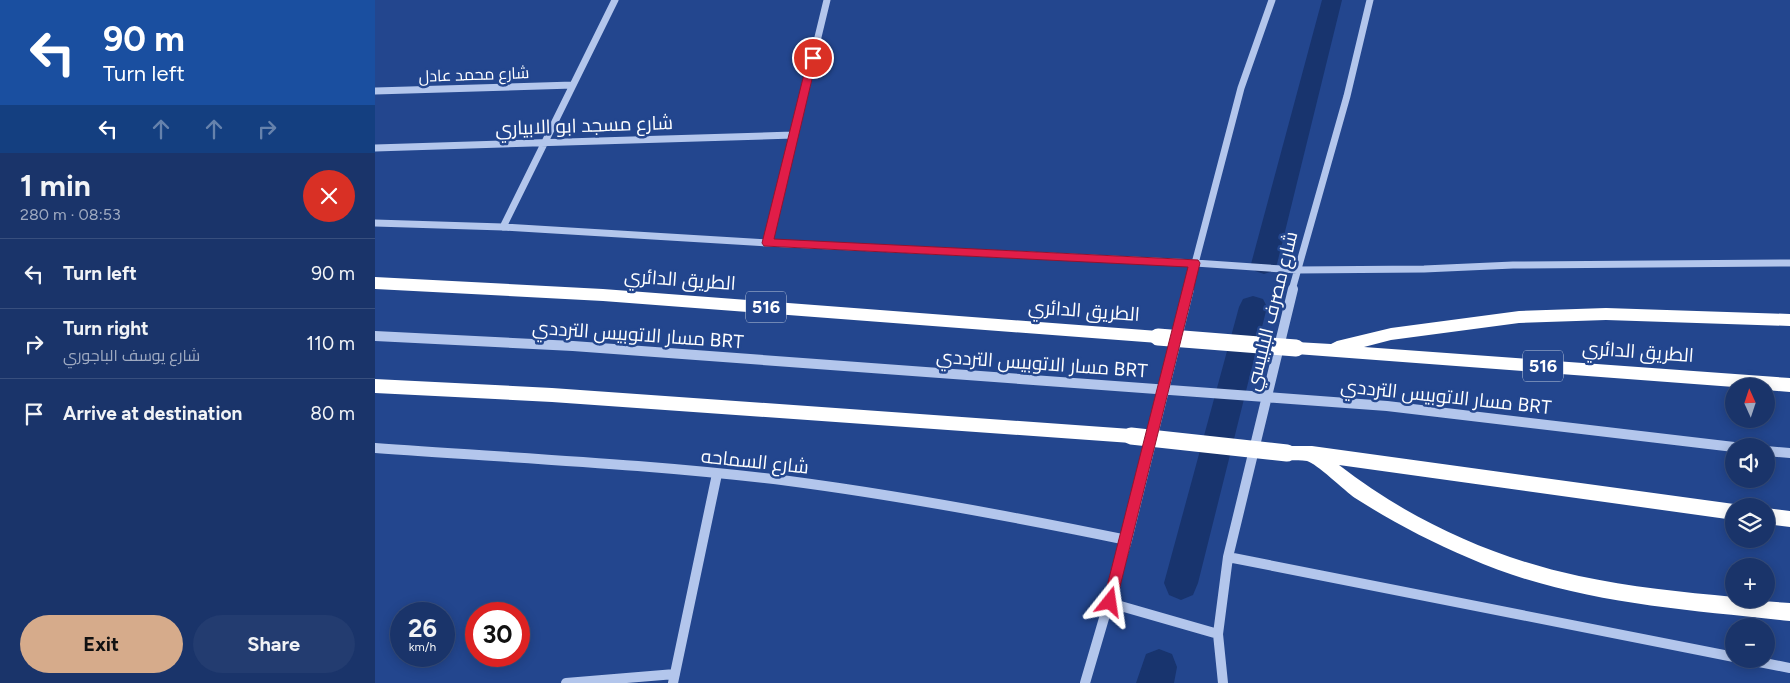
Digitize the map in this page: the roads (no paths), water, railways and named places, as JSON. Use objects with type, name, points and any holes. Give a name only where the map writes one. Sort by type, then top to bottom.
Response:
[{"type":"highway","name":"الطريق الدائري","points":[[375,283],[603,295],[1790,385]]},
{"type":"highway","points":[[1323,351],[1391,334],[1519,317],[1606,314],[1790,320]]},
{"type":"highway","points":[[375,386],[562,396],[1131,436],[1312,454],[1725,511]]},
{"type":"highway","points":[[1312,454],[1360,491],[1413,522],[1479,554],[1541,575],[1622,592],[1790,612]]},
{"type":"highway","points":[[1775,518],[1790,520]]},
{"type":"street","points":[[503,227],[615,0]]},
{"type":"street","points":[[768,243],[827,0]]},
{"type":"street","points":[[1085,683],[1127,540],[1195,263],[1241,88],[1273,0]]},
{"type":"street","name":"شارع مصرف البلبيسي","points":[[1223,683],[1218,634],[1228,557],[1297,270],[1347,96],[1370,0]]},
{"type":"street","name":"شارع محمد عادل","points":[[375,91],[573,85]]},
{"type":"street","name":"شارع مسجد ابو الابياري","points":[[375,148],[793,135]]},
{"type":"street","points":[[375,223],[503,227],[768,243],[1195,263],[1297,270],[1424,270],[1513,265],[1790,263]]},
{"type":"street","name":"مسار الاتوبيس الترددي BRT","points":[[375,336],[573,346],[1387,406],[1725,446]]},
{"type":"street","name":"شارع السماحه","points":[[375,448],[717,474],[845,489],[984,511],[1127,540]]},
{"type":"street","points":[[1775,451],[1790,453]]},
{"type":"street","points":[[566,683],[674,678],[717,474]]},
{"type":"street","points":[[1228,557],[1725,655]]},
{"type":"street","points":[[1110,602],[1218,634]]},
{"type":"street","points":[[1775,665],[1790,668]]},
{"type":"waterway","points":[[1264,264],[1332,0]]},
{"type":"waterway","points":[[1181,583],[1253,307]]},
{"type":"waterway","points":[[1155,683],[1159,667]]}]
